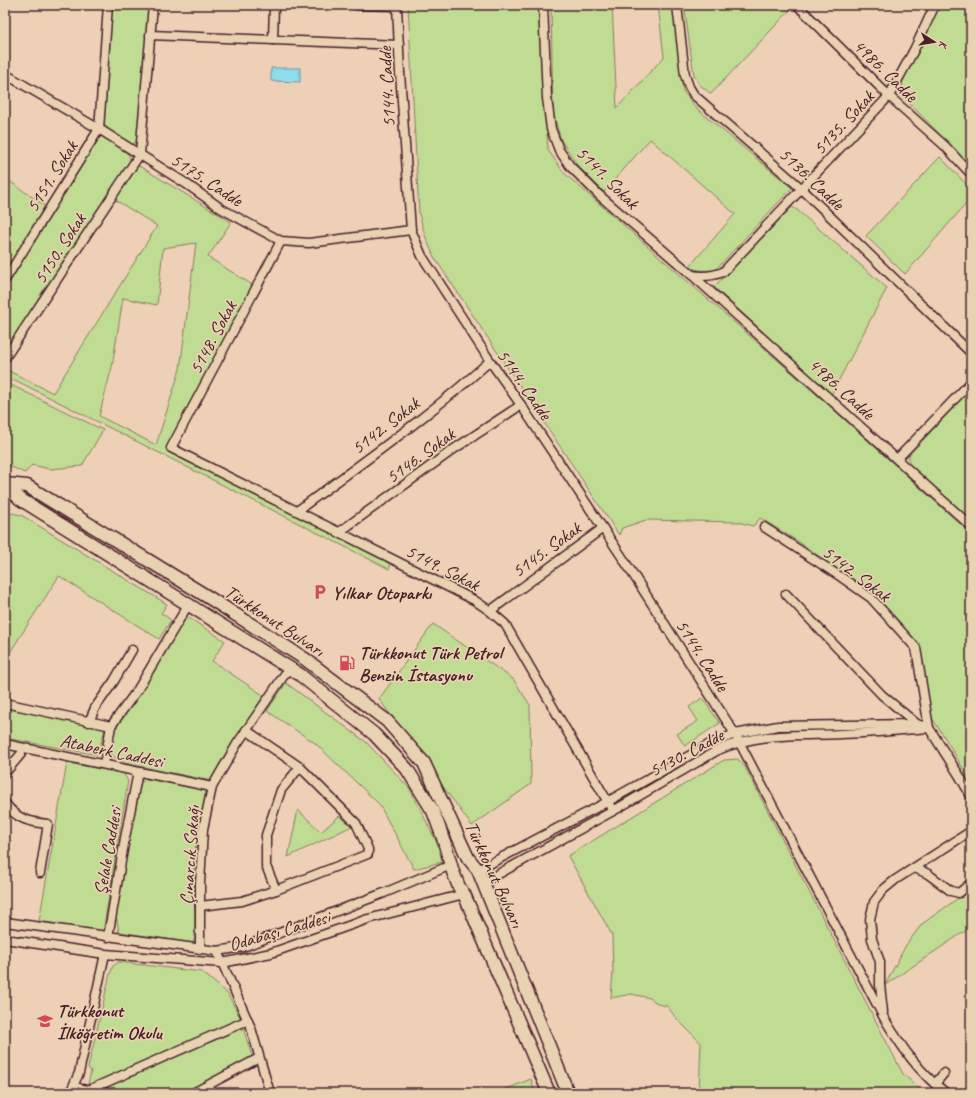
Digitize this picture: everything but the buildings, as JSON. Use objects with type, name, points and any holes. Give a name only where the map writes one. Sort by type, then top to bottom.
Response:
[{"type":"street","points":[[99,129],[108,5]]},
{"type":"street","points":[[140,154],[153,5]]},
{"type":"street","points":[[273,40],[274,5]]},
{"type":"street","points":[[357,5],[397,6]]},
{"type":"street","name":"5141. Sokak","points":[[543,5],[547,98],[551,129],[559,150],[570,166],[599,195],[692,275]]},
{"type":"street","name":"5136. Cadde","points":[[678,5],[685,75],[688,87],[694,94],[802,189],[971,353]]},
{"type":"street","name":"4986. Cadde","points":[[797,5],[889,96],[945,146],[971,174]]},
{"type":"street","name":"5135. Sokak","points":[[692,275],[700,277],[723,272],[889,96],[914,50],[935,5]]},
{"type":"street","name":"5144. Cadde","points":[[397,6],[411,230],[422,256],[490,361],[603,528],[735,734],[884,1018],[899,1043],[910,1059],[946,1093]]},
{"type":"street","points":[[150,35],[399,45]]},
{"type":"street","name":"5175. Cadde","points":[[5,74],[140,154],[222,209],[281,241],[310,243],[411,230]]},
{"type":"street","name":"5151. Sokak","points":[[5,280],[99,129]]},
{"type":"street","name":"5150. Sokak","points":[[5,358],[140,154]]},
{"type":"street","name":"5148. Sokak","points":[[171,448],[281,241]]},
{"type":"street","name":"4986. Cadde","points":[[692,275],[971,526]]},
{"type":"street","name":"5142. Sokak","points":[[297,511],[412,426],[435,406],[462,386],[490,361]]},
{"type":"street","points":[[897,459],[971,382]]},
{"type":"street","name":"5146. Sokak","points":[[338,533],[454,449],[521,405]]},
{"type":"street","name":"5149. Sokak","points":[[171,448],[474,600],[490,611],[505,624],[613,810]]},
{"type":"street","name":"Türkkonut Bulvarı","points":[[5,485],[20,499],[299,674],[374,734],[407,769],[433,811],[456,880],[464,894],[549,1093]]},
{"type":"street","name":"Türkkonut Bulvarı","points":[[5,485],[26,486],[208,598],[305,659],[387,721],[424,763],[468,858],[478,870],[568,1093]]},
{"type":"street","name":"5142. Sokak","points":[[764,527],[871,598],[916,648],[929,728]]},
{"type":"street","name":"5145. Sokak","points":[[490,611],[603,528]]},
{"type":"street","points":[[786,594],[882,695],[917,724],[929,728],[960,775],[971,796]]},
{"type":"street","points":[[104,764],[111,726],[138,689],[188,605]]},
{"type":"street","points":[[89,722],[95,708],[132,650]]},
{"type":"street","name":"Çınarcık Sokağı","points":[[200,949],[200,884],[203,829],[212,787],[246,730],[289,668]]},
{"type":"street","points":[[5,703],[111,726]]},
{"type":"street","name":"5130. Cadde","points":[[478,870],[607,802],[710,744],[735,734],[778,726],[917,724]]},
{"type":"street","name":"5130. Cadde","points":[[482,883],[718,750],[739,742],[766,736],[842,734],[929,728]]},
{"type":"street","points":[[200,906],[242,901],[276,890],[368,854],[368,849],[356,823],[300,767],[246,730]]},
{"type":"street","name":"Ataberk Caddesi","points":[[5,744],[212,787]]},
{"type":"street","points":[[5,773],[21,754]]},
{"type":"street","points":[[276,890],[266,866],[266,835],[280,790],[300,767]]},
{"type":"street","name":"Şelale Caddesi","points":[[108,937],[138,772]]},
{"type":"street","points":[[5,803],[10,810],[29,822],[48,824],[40,873]]},
{"type":"street","points":[[884,1018],[880,985],[880,962],[872,939],[870,919],[874,902],[883,890],[895,880],[971,831]]},
{"type":"street","points":[[451,865],[468,858]]},
{"type":"street","name":"Odabaşı Caddesi","points":[[5,922],[217,951],[243,947],[377,896],[451,865]]},
{"type":"street","points":[[914,868],[928,874],[951,891],[959,893],[971,883]]},
{"type":"street","points":[[464,894],[482,883]]},
{"type":"street","name":"Odabaşı Caddesi","points":[[5,939],[105,954],[222,963],[271,953],[368,919],[464,894]]},
{"type":"street","points":[[217,951],[251,1028],[270,1093]]},
{"type":"street","points":[[105,954],[79,1073],[72,1090],[91,1089],[248,1020]]},
{"type":"street","points":[[193,1093],[259,1058]]},
{"type":"street","points":[[935,1084],[944,1073]]},
{"type":"green space","points":[[112,5],[149,5],[139,135],[138,139],[133,144],[107,128],[103,121]]},
{"type":"green space","points":[[408,5],[539,5],[548,150],[564,173],[823,400],[971,534],[971,782],[930,715],[919,644],[873,595],[799,542],[760,518],[753,526],[738,522],[646,520],[622,528],[619,535],[434,257],[425,235],[419,214]]},
{"type":"green space","points":[[551,5],[612,5],[617,108],[664,57],[658,5],[673,5],[683,91],[696,108],[792,188],[716,269],[702,270],[689,267],[735,214],[650,139],[604,192],[578,166],[561,140],[553,113]]},
{"type":"green space","points":[[684,5],[785,5],[790,10],[711,94],[699,84],[694,75]]},
{"type":"green space","points":[[937,5],[971,5],[971,166],[905,99],[902,83]]},
{"type":"green space","points":[[104,136],[128,154],[130,163],[5,354],[5,288],[100,137]]},
{"type":"green space","points":[[940,157],[971,189],[971,198],[905,274],[866,236]]},
{"type":"green space","points":[[136,166],[141,167],[231,222],[208,257],[254,286],[169,451],[382,559],[391,565],[389,569],[13,379],[9,384],[103,430],[82,466],[50,469],[32,465],[25,473],[5,464],[5,369],[53,393],[157,226],[114,199]],"holes":[[[196,243],[180,369],[156,445],[99,416],[112,367],[123,298],[157,305],[163,248]]]},
{"type":"green space","points":[[5,178],[45,206],[5,274]]},
{"type":"green space","points":[[792,207],[887,288],[831,395],[714,287]]},
{"type":"green space","points":[[971,389],[971,520],[909,465],[909,455]]},
{"type":"green space","points":[[12,513],[21,515],[167,604],[161,613],[171,620],[159,639],[59,576],[5,660],[5,522]]},
{"type":"green space","points":[[186,616],[225,641],[212,661],[266,697],[219,765],[212,781],[124,763],[111,755],[109,750],[116,726]]},
{"type":"green space","points":[[433,624],[513,679],[530,705],[531,784],[472,826],[379,699]]},
{"type":"green space","points":[[286,683],[366,742],[410,789],[446,861],[414,869],[379,804],[315,743],[267,711]]},
{"type":"green space","points":[[702,698],[720,723],[685,746],[677,734],[698,721],[689,707]]},
{"type":"green space","points":[[5,708],[105,729],[98,755],[5,738]]},
{"type":"green space","points":[[738,759],[745,767],[903,1074],[924,1093],[699,1093],[701,1043],[676,1018],[667,1006],[658,1004],[650,998],[631,994],[611,998],[613,972],[612,935],[568,856],[724,760]]},
{"type":"green space","points":[[67,763],[123,773],[128,781],[103,932],[39,921]]},
{"type":"green space","points":[[148,779],[207,791],[196,844],[194,869],[195,937],[193,943],[119,932],[115,910],[139,783]]},
{"type":"green space","points":[[298,810],[321,832],[339,816],[352,826],[288,857]]},
{"type":"green space","points":[[971,889],[971,927],[885,985],[906,945],[922,924]]},
{"type":"green space","points":[[119,962],[202,972],[227,993],[241,1019],[90,1085],[88,1084],[91,1071],[88,1068],[110,974],[113,966]]},
{"type":"green space","points":[[243,1028],[252,1056],[183,1093],[86,1093],[114,1084]]},
{"type":"green space","points":[[531,1079],[535,1093],[504,1093],[504,1090]]},
{"type":"water","points":[[271,68],[300,68],[300,82],[271,81]]},
{"type":"place","name":"Yılkar Otoparkı","points":[[320,592]]},
{"type":"place","name":"Türkkonut Türk Petrol Benzin İstasyonu","points":[[347,663]]},
{"type":"place","name":"Türkkonut İlköğretim Okulu","points":[[45,1021]]}]
